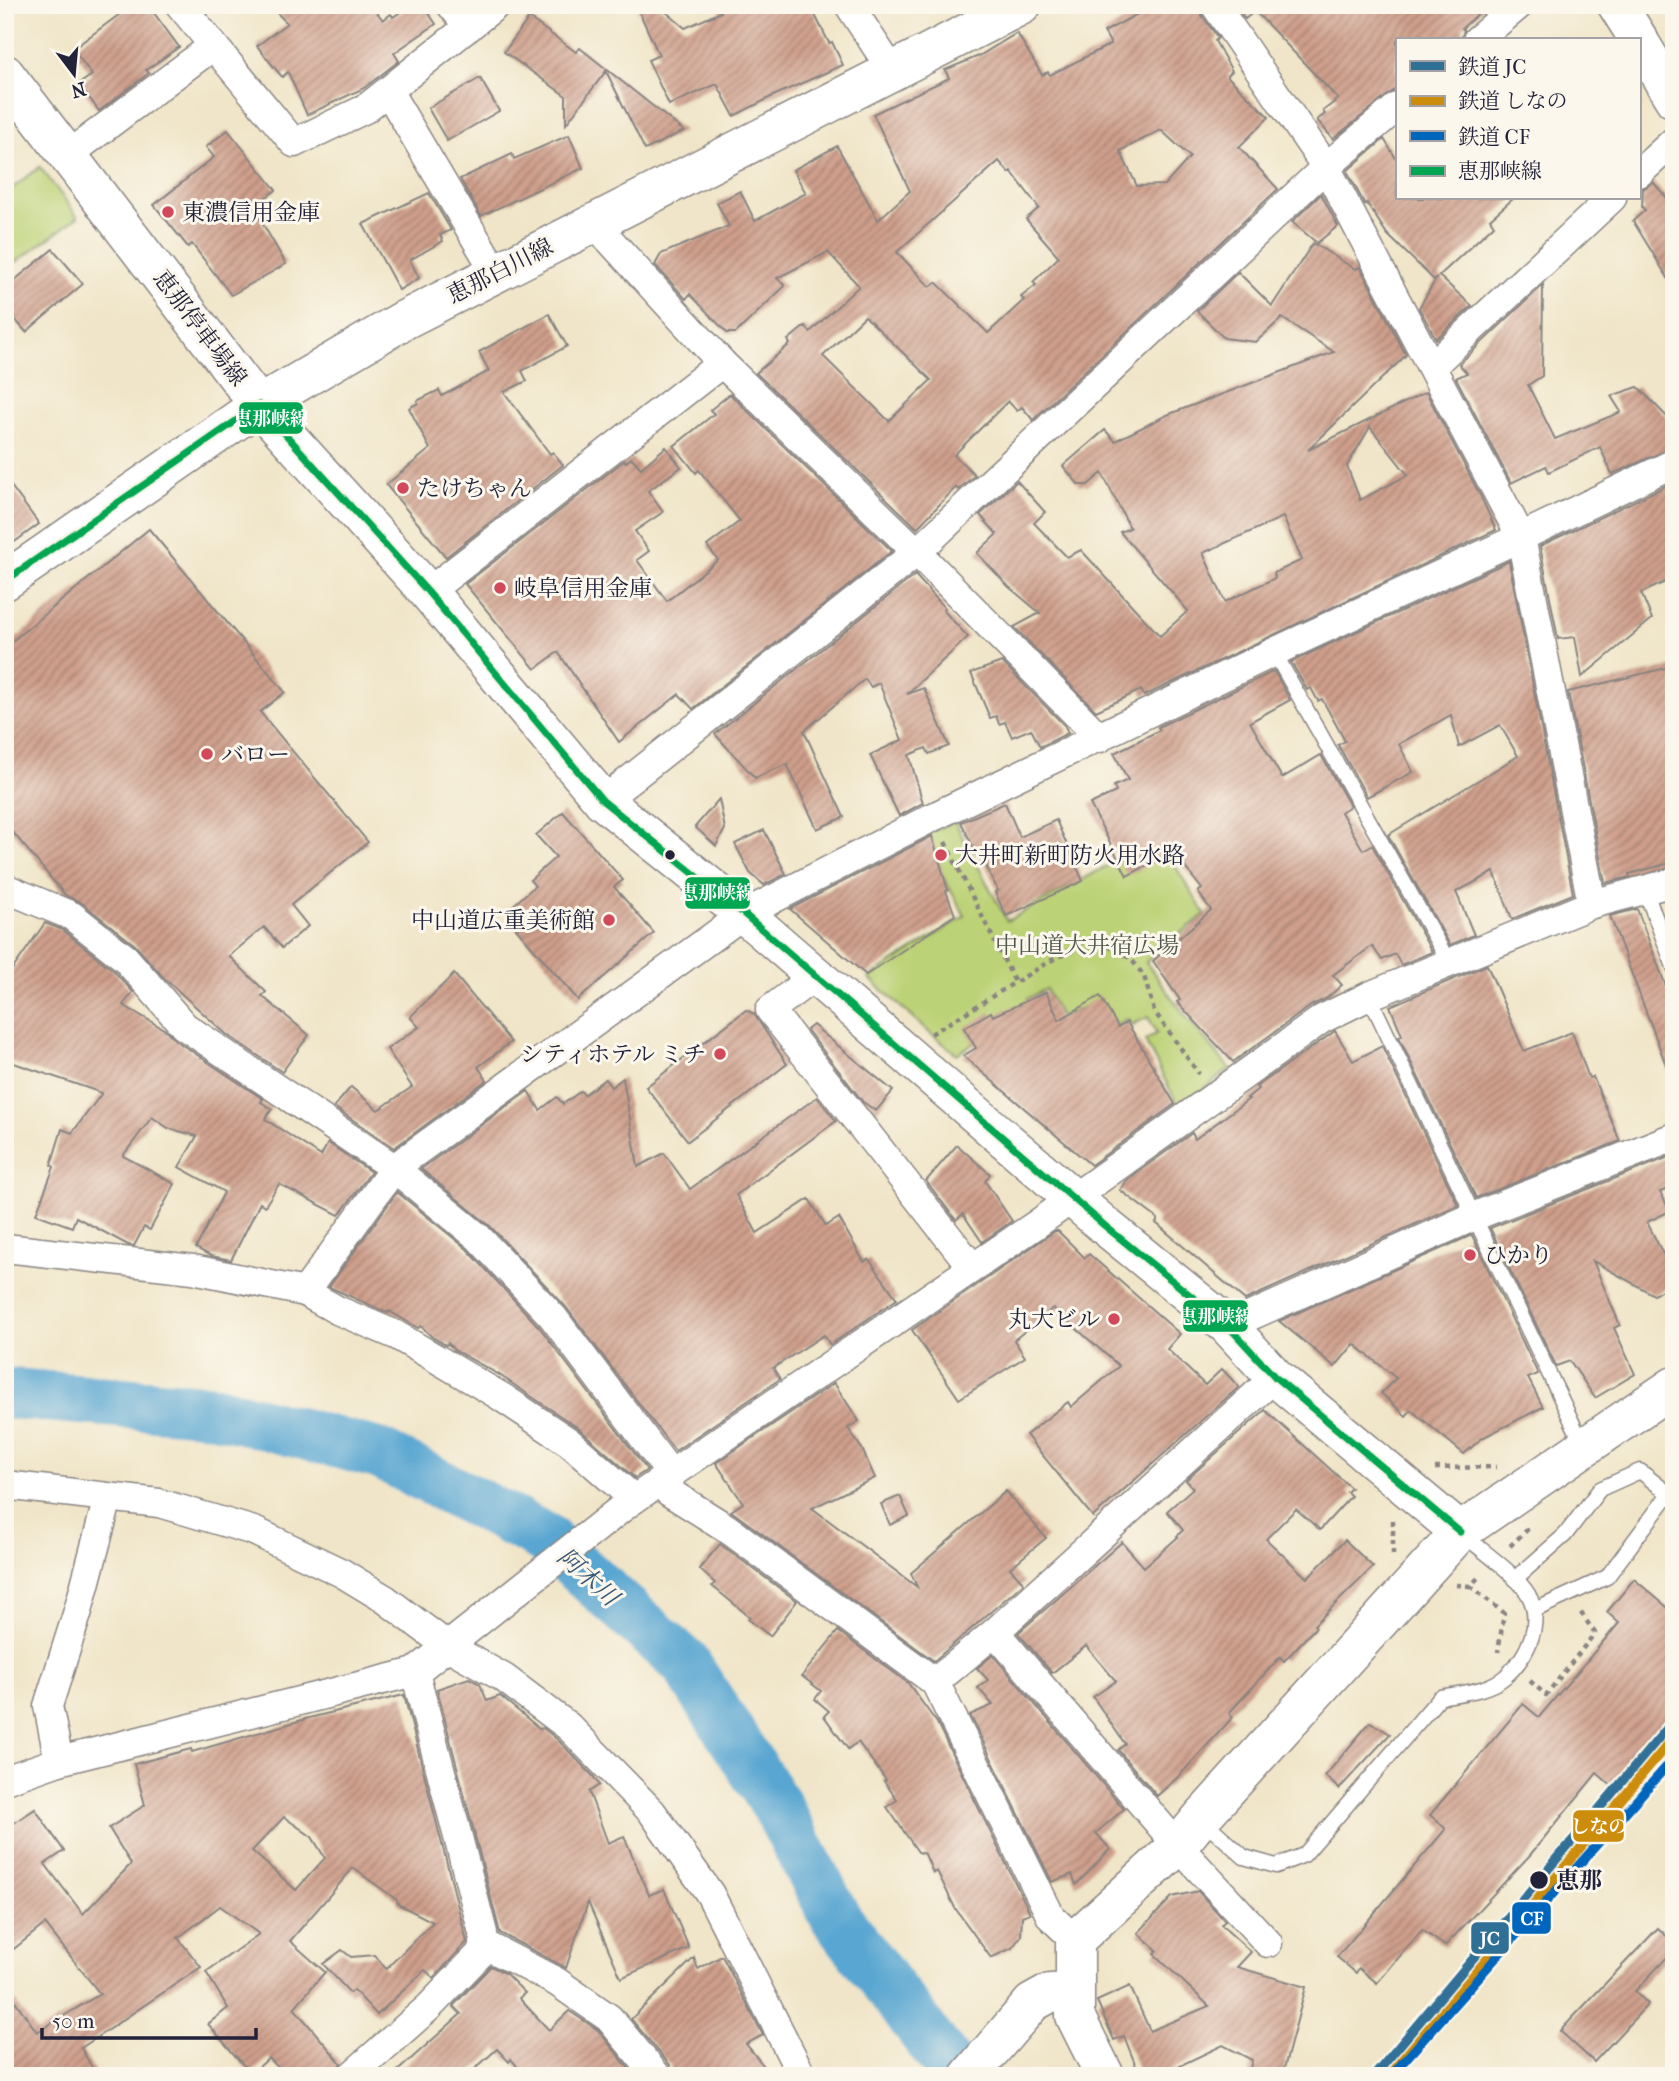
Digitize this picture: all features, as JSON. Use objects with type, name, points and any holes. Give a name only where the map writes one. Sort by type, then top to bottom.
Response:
[{"type":"main road","name":"恵那白川線","points":[[5,581],[259,405],[404,320],[1022,5]]},
{"type":"main road","points":[[1618,5],[1638,38]]},
{"type":"main road","points":[[1640,42],[1674,99]]},
{"type":"main road","name":"恵那停車場線","points":[[5,74],[259,405],[428,592],[603,802],[744,914],[1073,1198],[1228,1326],[1275,1377],[1460,1532]]},
{"type":"main road","points":[[1105,2076],[1075,2016],[1075,1940],[1190,1832],[1460,1532],[1674,1386]]},
{"type":"main road","points":[[969,2076],[1032,2003],[1050,1993],[1074,1992]]},
{"type":"street","points":[[180,5],[294,144],[365,109],[496,5]]},
{"type":"street","points":[[451,5],[469,27]]},
{"type":"street","points":[[849,5],[892,72]]},
{"type":"street","points":[[1215,5],[1326,167],[1521,537],[1592,904]]},
{"type":"street","points":[[1479,38],[1519,5]]},
{"type":"street","points":[[68,155],[213,46]]},
{"type":"street","points":[[388,91],[496,273]]},
{"type":"street","points":[[603,802],[917,552],[1326,167],[1396,108]]},
{"type":"street","points":[[1640,172],[1674,141]]},
{"type":"street","points":[[1432,366],[1610,200]]},
{"type":"street","points":[[594,223],[722,363],[917,552],[1100,738]]},
{"type":"street","points":[[428,592],[722,363]]},
{"type":"street","points":[[305,1292],[394,1168],[744,914],[931,818],[1674,463]]},
{"type":"street","points":[[8,1775],[415,1672],[631,1501],[1073,1198],[1322,1018],[1592,904],[1674,882]]},
{"type":"street","points":[[5,888],[72,916],[125,958],[184,1026],[394,1168],[478,1237],[554,1317],[670,1474],[669,1492],[725,1527],[935,1682],[1051,1917],[1075,1940]]},
{"type":"street","points":[[815,976],[770,1010],[972,1267]]},
{"type":"street","points":[[1228,1326],[1475,1216],[1674,1137]]},
{"type":"street","points":[[5,1248],[193,1269],[305,1292],[337,1310],[396,1335],[500,1396],[569,1442],[631,1501]]},
{"type":"street","points":[[935,1682],[995,1632],[1275,1377]]},
{"type":"street","points":[[5,1485],[159,1503],[254,1531],[342,1573],[386,1598],[449,1647],[504,1678],[569,1727],[652,1812],[710,1894],[795,2073]]},
{"type":"street","points":[[59,1761],[48,1706],[78,1611],[108,1498]]},
{"type":"street","points":[[995,1632],[1190,1832],[1268,1943]]},
{"type":"street","points":[[351,2076],[429,2007],[480,1954],[484,1944],[415,1672]]},
{"type":"street","points":[[484,1944],[557,1983],[609,2018],[657,2076]]},
{"type":"lane","points":[[1274,652],[1450,964]]},
{"type":"lane","points":[[1645,890],[1674,967]]},
{"type":"lane","points":[[1369,996],[1585,1448]]},
{"type":"lane","points":[[1515,1579],[1565,1535],[1600,1489],[1640,1471],[1669,1494],[1607,1577],[1535,1610]]},
{"type":"lane","points":[[1190,1832],[1244,1857],[1276,1866],[1304,1855],[1440,1697],[1475,1691],[1505,1677],[1526,1651],[1535,1630],[1535,1610],[1528,1594],[1515,1579],[1460,1532]]},
{"type":"path","points":[[931,818],[939,828],[1015,982]]},
{"type":"path","points":[[906,1055],[931,1034],[1050,961],[1080,947],[1109,946],[1131,959],[1144,976],[1154,1011],[1214,1094]]},
{"type":"path","points":[[1470,1586],[1504,1613],[1497,1652],[1546,1695],[1595,1633],[1569,1594]]},
{"type":"green space","points":[[40,167],[78,217],[5,270],[5,194]]},
{"type":"green space","name":"中山道大井宿広場","points":[[954,821],[1007,921],[1158,838],[1205,914],[1146,962],[1186,1017],[1230,1069],[1179,1107],[1145,1041],[1157,1033],[1148,1017],[1132,1025],[1127,1019],[1098,1035],[1081,1008],[1060,1017],[1046,989],[1027,999],[1031,1008],[957,1054],[931,1034],[869,978],[965,916],[921,837]]},
{"type":"building","points":[[132,5],[148,5],[179,47],[146,70],[149,73],[99,111],[79,84],[92,75],[73,49]]},
{"type":"building","points":[[269,5],[371,5],[383,20],[411,5],[423,5],[436,24],[394,53],[399,61],[364,88],[307,115],[288,72],[282,77],[257,46],[287,23]]},
{"type":"building","points":[[636,5],[658,5],[685,28],[721,12],[718,5],[810,5],[843,65],[734,116],[717,84],[669,105],[648,60],[659,55]]},
{"type":"building","points":[[1154,5],[1199,5],[1201,14],[1218,38],[1215,41],[1232,71],[1227,76],[1269,117],[1239,147],[1278,189],[1033,420],[1022,407],[1017,411],[1008,401],[954,455],[975,475],[958,490],[956,487],[917,528],[756,373],[790,344],[788,340],[805,326],[810,332],[859,286],[828,252],[777,278],[785,286],[736,333],[727,333],[690,294],[686,299],[655,265],[661,254],[729,226],[717,203],[740,191],[755,221],[806,193],[793,170],[837,146],[878,220],[910,191],[873,114],[949,78],[945,70],[979,56],[1017,33],[1042,75],[1048,72],[1050,75],[1111,44],[1104,32]],"holes":[[[1161,130],[1190,157],[1165,185],[1137,186],[1120,151]],[[999,161],[1009,173],[1011,171],[1039,208],[1026,219],[1059,257],[1033,282],[1036,285],[1021,297],[1024,300],[988,333],[936,282],[930,287],[897,252]],[[865,316],[931,380],[889,421],[823,356]]]},
{"type":"building","points":[[1235,5],[1488,5],[1462,28],[1462,38],[1396,38],[1396,89],[1333,139],[1317,120],[1325,114],[1323,111],[1338,99],[1255,11],[1245,19]]},
{"type":"building","points":[[529,18],[576,52],[580,48],[684,131],[645,150],[606,71],[566,124],[566,96],[504,52]]},
{"type":"building","points":[[480,78],[499,111],[447,141],[428,108]]},
{"type":"building","points":[[228,130],[276,190],[253,207],[286,264],[231,295],[192,244],[188,247],[154,205],[214,157],[206,147]]},
{"type":"building","points":[[569,135],[583,168],[481,216],[460,179],[512,154],[514,159]]},
{"type":"building","points":[[1384,139],[1396,158],[1396,200],[1512,200],[1490,219],[1494,225],[1439,276],[1472,306],[1436,339],[1419,308],[1436,279],[1387,234],[1367,203],[1365,205],[1347,171]]},
{"type":"building","points":[[1653,182],[1674,206],[1674,288],[1633,221],[1645,210],[1642,207],[1643,189]]},
{"type":"building","points":[[429,193],[451,230],[440,235],[443,241],[410,260],[419,278],[399,290],[363,224]]},
{"type":"building","points":[[1321,194],[1338,226],[1317,243],[1292,222]]},
{"type":"building","points":[[1313,243],[1355,269],[1360,267],[1406,355],[1308,450],[1426,392],[1496,530],[1144,696],[1141,690],[1096,711],[1014,627],[1040,613],[1009,587],[977,553],[997,534],[980,515],[1017,481],[1045,512],[1034,523],[1067,557],[1081,550],[1160,636],[1188,611],[1120,532],[1130,528],[1102,473],[1088,485],[1079,485],[1063,466],[1105,430],[1115,441],[1167,415],[1334,352],[1282,318],[1256,342],[1224,338],[1197,311],[1238,272],[1272,306]],"holes":[[[1370,427],[1408,475],[1360,500],[1347,466]],[[1283,517],[1302,560],[1274,573],[1275,578],[1225,602],[1203,553]]]},
{"type":"building","points":[[53,249],[83,284],[26,332],[5,308],[5,288]]},
{"type":"building","points":[[1543,285],[1542,376],[1528,385],[1555,439],[1621,412],[1611,396],[1638,387],[1674,424],[1674,447],[1612,474],[1600,447],[1549,472],[1546,466],[1511,483],[1456,378],[1467,373],[1459,364]]},
{"type":"building","points":[[549,314],[567,346],[522,371],[527,381],[504,392],[550,454],[553,452],[563,465],[446,557],[386,485],[430,449],[409,408],[439,390],[442,396],[489,371],[479,352]]},
{"type":"building","points":[[730,394],[892,551],[693,709],[679,694],[619,742],[558,652],[535,669],[465,584],[625,460],[626,462],[632,458],[641,468],[666,447],[681,467],[648,491],[663,512],[635,531],[649,551],[637,560],[667,601],[718,560],[707,546],[740,521],[699,470],[696,473],[674,446],[714,414],[710,410]]},
{"type":"building","points":[[5,478],[39,524],[5,549]]},
{"type":"building","points":[[1674,482],[1674,578],[1641,593],[1652,619],[1582,677],[1575,637],[1558,639],[1540,546]]},
{"type":"building","points":[[149,529],[285,692],[260,712],[368,842],[291,905],[308,926],[282,948],[264,927],[229,956],[266,992],[262,996],[309,1035],[282,1072],[226,1034],[164,978],[135,945],[82,903],[65,895],[5,823],[5,647]]},
{"type":"building","points":[[1509,561],[1573,894],[1512,919],[1494,872],[1456,892],[1474,935],[1450,945],[1388,835],[1518,756],[1500,725],[1459,747],[1451,715],[1399,744],[1413,772],[1367,797],[1338,745],[1345,741],[1322,699],[1318,701],[1311,688],[1307,690],[1291,662]]},
{"type":"building","points":[[915,575],[968,637],[907,694],[924,688],[949,746],[929,754],[926,748],[909,755],[923,803],[899,816],[870,755],[902,740],[879,683],[871,687],[865,679],[804,731],[844,817],[817,829],[787,764],[755,778],[715,734]]},
{"type":"building","points":[[1002,662],[1065,726],[1068,733],[1040,747],[1031,729],[1012,737],[1005,722],[999,724],[996,716],[990,718],[971,673]]},
{"type":"building","points":[[1674,666],[1674,862],[1605,883],[1568,692]]},
{"type":"building","points":[[1274,671],[1290,700],[1250,722],[1282,778],[1321,755],[1350,806],[1341,812],[1363,850],[1372,845],[1432,952],[1401,965],[1395,954],[1382,960],[1372,946],[1333,975],[1342,985],[1327,998],[1312,1005],[1233,1062],[1177,1002],[1180,1000],[1153,961],[1211,910],[1198,892],[1202,889],[1173,852],[1127,876],[1090,804],[1116,792],[1114,786],[1128,780],[1114,753],[1160,730],[1158,727]]},
{"type":"building","points":[[719,799],[725,829],[716,846],[695,827]]},
{"type":"building","points":[[1005,803],[1020,837],[1056,820],[1083,881],[1006,916],[995,892],[998,891],[979,851],[976,853],[961,822]]},
{"type":"building","points":[[563,812],[623,880],[614,887],[654,933],[578,1000],[510,921],[516,916],[509,909],[535,886],[530,880],[556,857],[536,835]]},
{"type":"building","points":[[764,830],[786,874],[764,885],[750,873],[735,844]]},
{"type":"building","points":[[932,836],[955,915],[866,975],[790,909]]},
{"type":"building","points":[[1637,909],[1674,1008],[1674,1078],[1671,1078],[1610,916]]},
{"type":"building","points":[[45,923],[63,930],[113,970],[133,992],[123,1005],[167,1031],[175,1040],[263,1099],[261,1102],[272,1109],[265,1119],[321,1156],[328,1143],[371,1172],[339,1215],[279,1184],[265,1206],[260,1203],[231,1260],[211,1256],[196,1248],[224,1192],[179,1167],[197,1136],[168,1128],[152,1117],[123,1156],[175,1184],[150,1230],[144,1227],[134,1246],[76,1217],[72,1227],[36,1214],[54,1167],[51,1165],[62,1129],[72,1133],[102,1093],[5,1060],[5,980]]},
{"type":"building","points":[[1487,965],[1524,1051],[1572,1032],[1589,1078],[1593,1077],[1620,1141],[1476,1198],[1399,1037],[1402,1035],[1390,1006]]},
{"type":"building","points":[[454,974],[511,1042],[478,1067],[487,1080],[394,1148],[334,1107],[351,1087],[378,1110],[412,1087],[387,1049],[419,1027],[410,1017]]},
{"type":"building","points":[[1046,992],[1059,1020],[1100,996],[1118,1027],[1127,1022],[1175,1104],[1091,1165],[963,1056],[976,1048],[964,1028],[991,1012],[993,1016]]},
{"type":"building","name":"シティホテル ミチ","points":[[746,1010],[754,1014],[787,1064],[688,1141],[646,1087]]},
{"type":"building","points":[[813,1025],[893,1091],[876,1111],[863,1102],[807,1030]]},
{"type":"building","points":[[1335,1031],[1353,1061],[1382,1046],[1458,1205],[1245,1300],[1156,1223],[1158,1219],[1120,1190],[1128,1179],[1192,1133],[1195,1139],[1249,1099],[1247,1098],[1258,1089],[1256,1087]]},
{"type":"building","points":[[623,1078],[638,1167],[664,1153],[690,1189],[817,1097],[836,1121],[736,1195],[757,1233],[809,1199],[826,1226],[839,1218],[864,1262],[869,1259],[897,1299],[830,1345],[824,1335],[773,1368],[780,1379],[675,1451],[565,1306],[490,1226],[421,1169],[528,1091],[540,1110],[557,1097],[563,1104],[581,1091],[584,1095],[605,1079],[611,1087]]},
{"type":"building","points":[[957,1145],[990,1174],[985,1181],[1012,1221],[982,1242],[963,1214],[956,1220],[926,1181]]},
{"type":"building","points":[[1674,1155],[1674,1187],[1660,1192],[1670,1211],[1647,1222],[1665,1258],[1674,1256],[1674,1282],[1654,1295],[1593,1261],[1620,1325],[1614,1328],[1635,1374],[1595,1398],[1570,1361],[1556,1366],[1490,1228]]},
{"type":"building","points":[[397,1192],[467,1249],[540,1328],[647,1470],[635,1478],[578,1428],[498,1374],[454,1350],[448,1343],[446,1345],[432,1337],[421,1326],[418,1328],[389,1311],[388,1313],[329,1287]]},
{"type":"building","points":[[1055,1231],[1085,1258],[1089,1254],[1180,1334],[1167,1349],[1205,1385],[1222,1369],[1239,1387],[1093,1517],[1026,1435],[1068,1402],[1071,1407],[1119,1366],[1053,1308],[1014,1340],[1025,1357],[959,1399],[912,1330]]},
{"type":"building","points":[[1472,1235],[1538,1374],[1528,1378],[1543,1407],[1482,1438],[1464,1454],[1411,1410],[1406,1416],[1381,1393],[1396,1378],[1354,1344],[1335,1367],[1279,1321]]},
{"type":"building","points":[[834,1383],[859,1421],[848,1428],[862,1449],[875,1478],[812,1508],[917,1587],[911,1573],[1006,1491],[1046,1538],[1010,1568],[1024,1583],[934,1661],[731,1511],[743,1503],[716,1463]]},
{"type":"building","points":[[1265,1410],[1351,1488],[1347,1492],[1351,1496],[1320,1530],[1296,1509],[1266,1539],[1307,1578],[1345,1540],[1373,1567],[1314,1625],[1316,1627],[1284,1661],[1280,1657],[1229,1713],[1233,1717],[1157,1796],[1118,1750],[1125,1744],[1093,1697],[1116,1681],[1086,1646],[1052,1673],[1018,1633],[1122,1542],[1144,1567],[1178,1537],[1183,1530],[1167,1511],[1193,1488],[1186,1480]]},
{"type":"building","points":[[900,1496],[909,1516],[890,1525],[881,1504]]},
{"type":"building","points":[[720,1544],[797,1601],[770,1636],[712,1586],[715,1583],[699,1569]]},
{"type":"building","points":[[1634,1579],[1674,1613],[1674,1754],[1632,1804],[1597,1773],[1530,1855],[1445,1946],[1422,1930],[1377,1983],[1359,1968],[1356,1973],[1337,1957],[1444,1831],[1445,1828],[1430,1815],[1523,1704],[1539,1717],[1619,1623],[1607,1612]]},
{"type":"building","points":[[838,1631],[908,1683],[937,1723],[1030,1913],[1022,1916],[1021,1936],[1012,1948],[991,1958],[955,1908],[937,1871],[933,1873],[925,1854],[918,1852],[887,1807],[897,1800],[884,1781],[886,1780],[858,1742],[848,1749],[824,1716],[829,1711],[815,1699],[821,1691],[802,1676]]},
{"type":"building","points":[[993,1655],[1124,1809],[1096,1833],[1110,1849],[1076,1885],[1072,1874],[1052,1882],[970,1715],[993,1705],[978,1688],[988,1680],[977,1668]]},
{"type":"building","points":[[469,1678],[480,1684],[487,1701],[500,1696],[540,1729],[543,1728],[558,1740],[593,1776],[599,1785],[589,1792],[608,1843],[624,1836],[649,1895],[664,1889],[689,1948],[621,1978],[588,1902],[566,1968],[500,1933],[437,1689]]},
{"type":"building","points":[[404,1695],[467,1942],[434,1978],[425,1970],[377,2015],[354,1990],[350,1993],[323,1964],[342,1950],[351,1957],[375,1955],[386,1969],[433,1922],[398,1904],[397,1900],[353,1868],[290,1941],[325,1972],[294,2008],[341,2063],[335,2076],[286,2076],[269,2058],[251,2074],[208,2024],[228,2008],[206,1972],[259,1934],[220,1906],[178,1938],[201,1967],[81,2048],[97,2076],[5,2076],[5,1987],[37,2032],[100,1994],[45,1924],[5,1956],[5,1829],[35,1809],[64,1851],[45,1864],[83,1914],[131,1864],[109,1828],[145,1805],[134,1764],[191,1749],[192,1752],[309,1718]],"holes":[[[284,1817],[312,1837],[325,1858],[296,1890],[252,1851]]]},
{"type":"building","points":[[1370,1722],[1390,1734],[1339,1789],[1325,1776]]},
{"type":"building","points":[[1198,1891],[1225,1921],[1221,1925],[1251,1952],[1237,1967],[1306,1987],[1282,2076],[1248,2076],[1252,2060],[1223,2045],[1158,2076],[1140,2076],[1124,2036],[1114,2040],[1097,2001],[1130,1986],[1150,2031],[1209,2006],[1154,1954],[1157,1950],[1138,1933],[1172,1897]]},
{"type":"building","points":[[1658,1928],[1674,1943],[1674,1950],[1635,1991],[1648,2004],[1594,2062],[1560,2031]]},
{"type":"building","points":[[722,1956],[763,2035],[746,2044],[772,2076],[673,2076],[670,2065],[631,2019],[694,1958],[698,1969]]},
{"type":"building","points":[[491,1966],[505,1973],[525,1993],[519,1998],[549,2030],[569,2011],[598,2030],[635,2076],[525,2076],[511,2059],[509,2062],[497,2049],[467,2076],[392,2076],[461,2014],[453,2006]]},
{"type":"waterway","name":"阿木川","points":[[5,1393],[210,1410],[380,1454],[545,1538],[685,1663],[776,1805],[836,1918],[957,2076]]},
{"type":"rail line","name":"JC","points":[[1374,2076],[1674,1720]]},
{"type":"rail line","name":"しなの","points":[[1388,2076],[1674,1737]]},
{"type":"rail line","name":"CF","points":[[1397,2069],[1666,1767]]},
{"type":"transit line","name":"恵那峡線","points":[[5,581],[259,405],[428,592],[603,801],[744,914],[1105,1226],[1228,1326],[1275,1377],[1460,1532]]},
{"type":"place","name":"東濃信用金庫","points":[[168,212]]},
{"type":"place","name":"たけちゃん","points":[[403,488]]},
{"type":"place","name":"岐阜信用金庫","points":[[500,588]]},
{"type":"place","name":"バロー","points":[[207,754]]},
{"type":"place","name":"大井町新町防火用水路","points":[[941,855]]},
{"type":"place","name":"中山道広重美術館","points":[[609,920]]},
{"type":"place","name":"シティホテル ミチ","points":[[720,1054]]},
{"type":"place","name":"ひかり","points":[[1470,1255]]},
{"type":"place","name":"丸大ビル","points":[[1114,1319]]},
{"type":"place","name":"恵那","points":[[1539,1880]]}]
